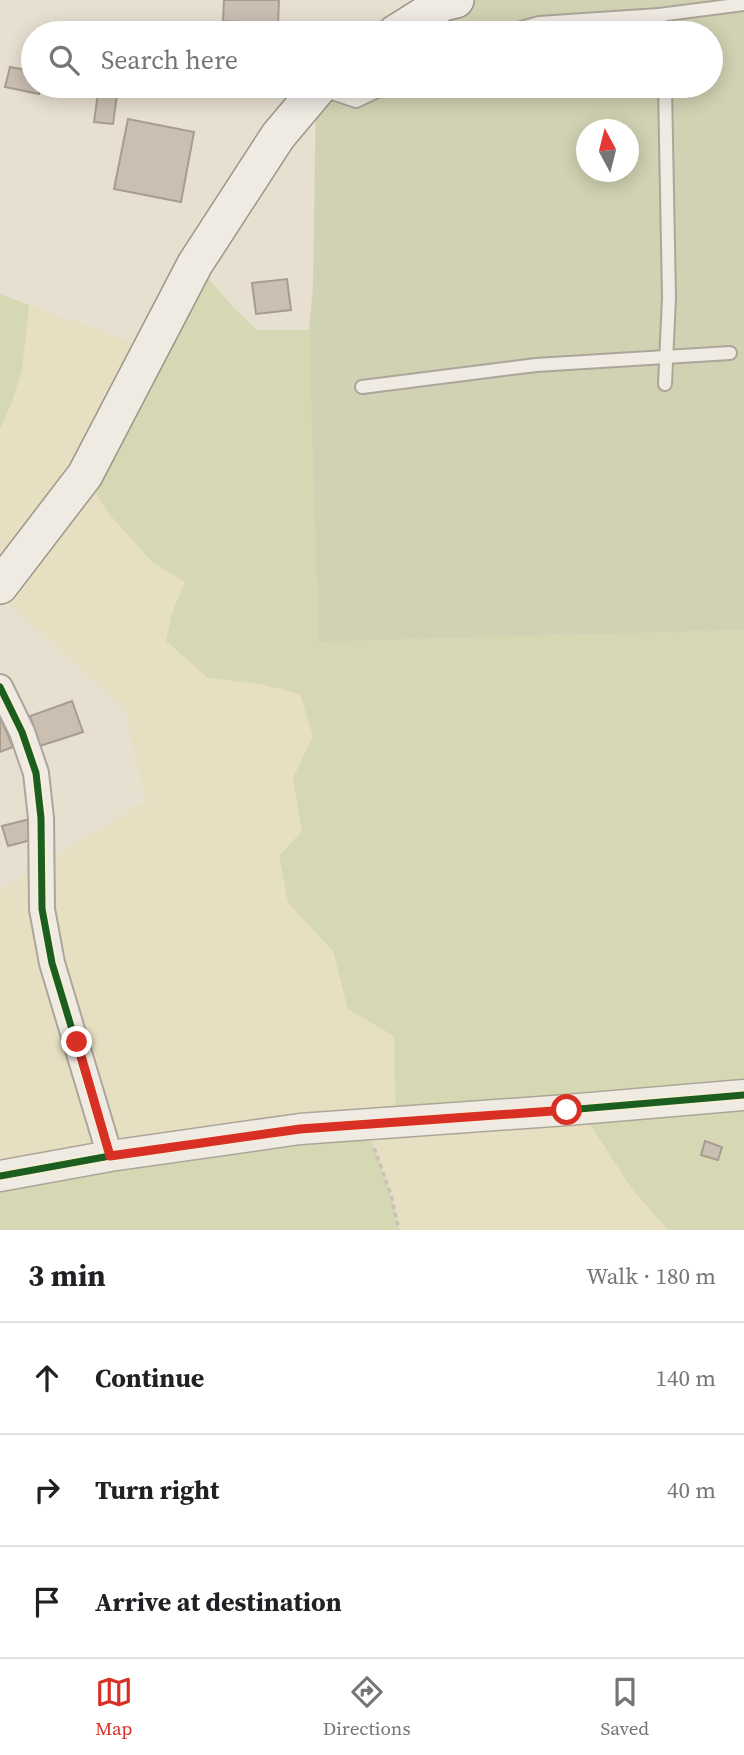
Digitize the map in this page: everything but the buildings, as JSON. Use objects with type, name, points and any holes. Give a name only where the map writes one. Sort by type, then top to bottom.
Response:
[{"type":"main road","points":[[415,21],[443,3],[456,0]]},
{"type":"main road","points":[[0,586],[85,475],[195,264],[278,136],[309,98]]},
{"type":"street","points":[[0,687],[22,732],[36,774],[41,818],[42,909],[52,963],[110,1156]]},
{"type":"street","points":[[0,1176],[110,1156],[300,1129],[744,1095]]},
{"type":"lane","points":[[569,21],[659,15],[744,4]]},
{"type":"lane","points":[[659,15],[660,21]]},
{"type":"lane","points":[[665,384],[669,298],[666,98]]},
{"type":"lane","points":[[362,387],[536,365],[730,353]]},
{"type":"path","points":[[365,1123],[391,1195],[399,1230]]},
{"type":"shaded area","points":[[29,305],[152,349],[109,514],[152,563],[185,582],[173,610],[260,684],[300,694],[313,736],[293,778],[302,831],[279,857],[288,903],[333,951],[348,1009],[394,1036],[397,1120],[579,1109],[632,1189],[668,1230],[399,1230],[391,1195],[0,1174],[0,890],[145,801],[125,709],[0,596],[0,429],[22,370]]},
{"type":"green space","points":[[456,0],[744,0],[744,630],[319,642],[309,330],[313,286],[316,98],[723,98],[723,21],[418,21]]},
{"type":"green space","points":[[195,264],[257,330],[309,330],[320,642],[744,630],[744,1230],[668,1230],[632,1189],[580,1109],[396,1121],[394,1036],[348,1009],[333,951],[288,903],[279,856],[302,831],[293,778],[313,736],[300,694],[260,684],[208,678],[166,641],[173,610],[185,582],[153,563],[109,514],[85,475]]},
{"type":"green space","points":[[0,294],[29,305],[22,370],[0,429]]},
{"type":"green space","points":[[365,1123],[391,1195],[399,1230],[0,1230],[0,1176]]},
{"type":"cycle path","points":[[0,687],[22,732],[36,773],[41,818],[42,909],[52,963],[110,1156]]},
{"type":"cycle path","points":[[0,1176],[110,1156],[300,1129],[744,1095]]},
{"type":"route","points":[[77,1042],[110,1156],[300,1129],[567,1110]]}]
